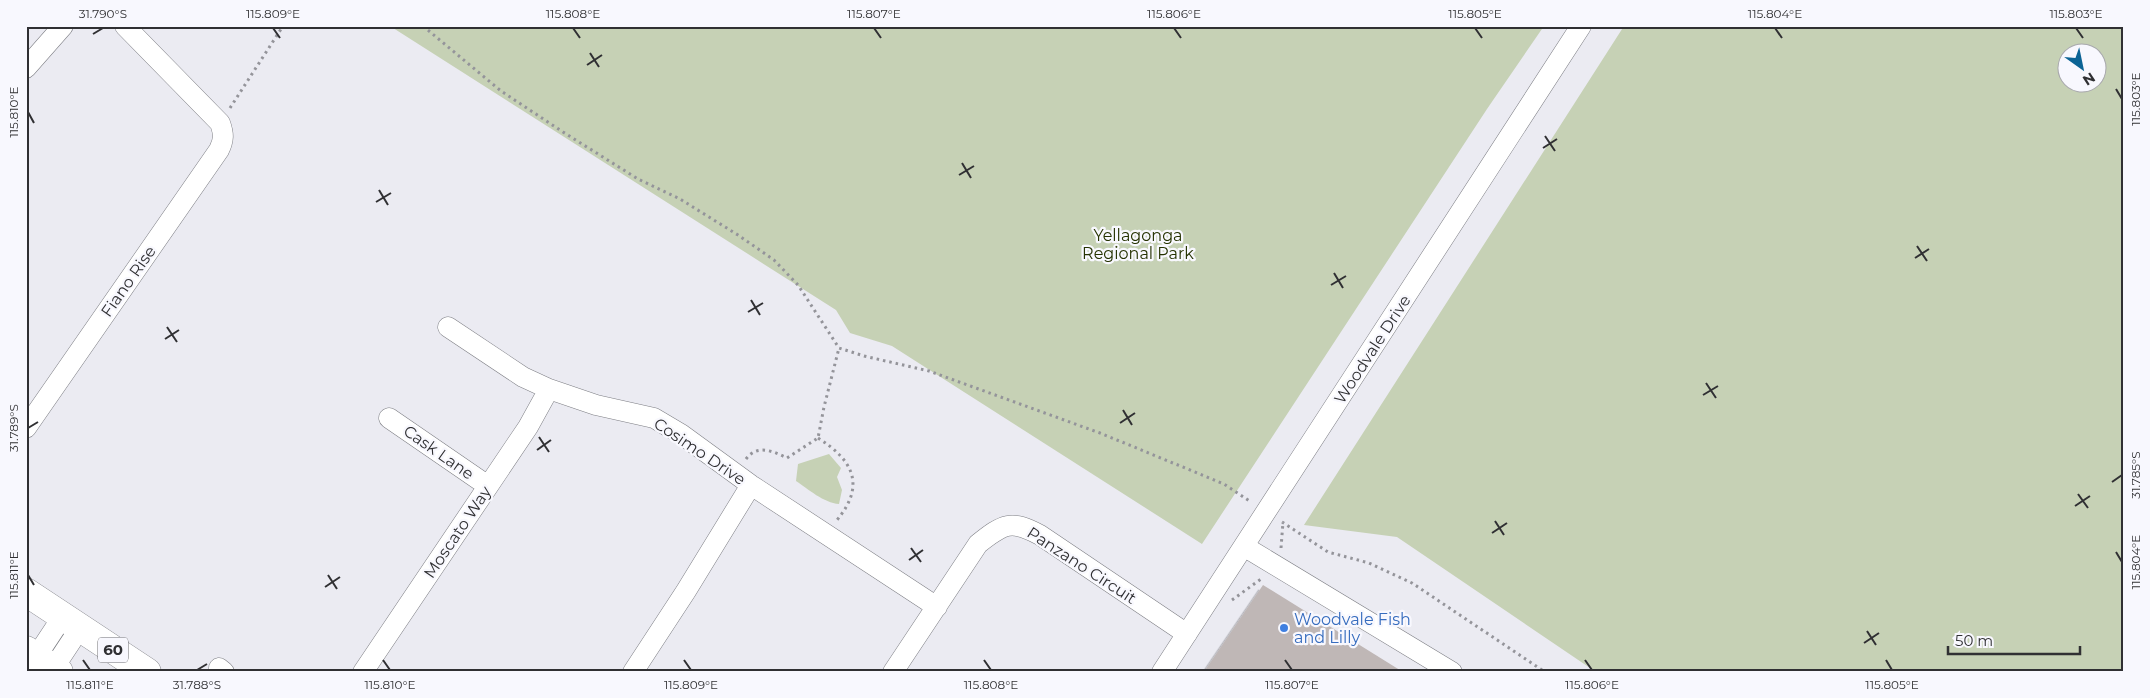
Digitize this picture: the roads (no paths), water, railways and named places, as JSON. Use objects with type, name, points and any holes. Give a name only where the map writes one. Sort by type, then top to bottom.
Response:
[{"type":"highway","name":"60","points":[[26,592],[147,672]]},
{"type":"street","points":[[26,68],[63,26]]},
{"type":"street","name":"Fiano Rise","points":[[26,428],[219,150],[223,141],[222,127],[124,26]]},
{"type":"street","name":"Woodvale Drive","points":[[1162,672],[1245,547],[1581,26]]},
{"type":"street","name":"Cosimo Drive","points":[[448,327],[523,378],[596,405],[654,418],[681,434],[751,485],[938,606]]},
{"type":"street","name":"Moscato Way","points":[[363,672],[528,427],[549,389]]},
{"type":"street","name":"Cask Lane","points":[[389,418],[488,486]]},
{"type":"street","points":[[633,672],[751,485]]},
{"type":"street","name":"Panzano Circuit","points":[[892,672],[978,544],[997,529],[1012,525],[1026,528],[1040,536],[1187,634]]},
{"type":"street","points":[[1245,547],[1452,672]]},
{"type":"street","points":[[42,665],[71,622]]},
{"type":"place","name":"Woodvale Fish and Lilly","points":[[1284,628]]},
{"type":"park label","name":"Yellagonga Regional Park","points":[[1138,244]]}]
